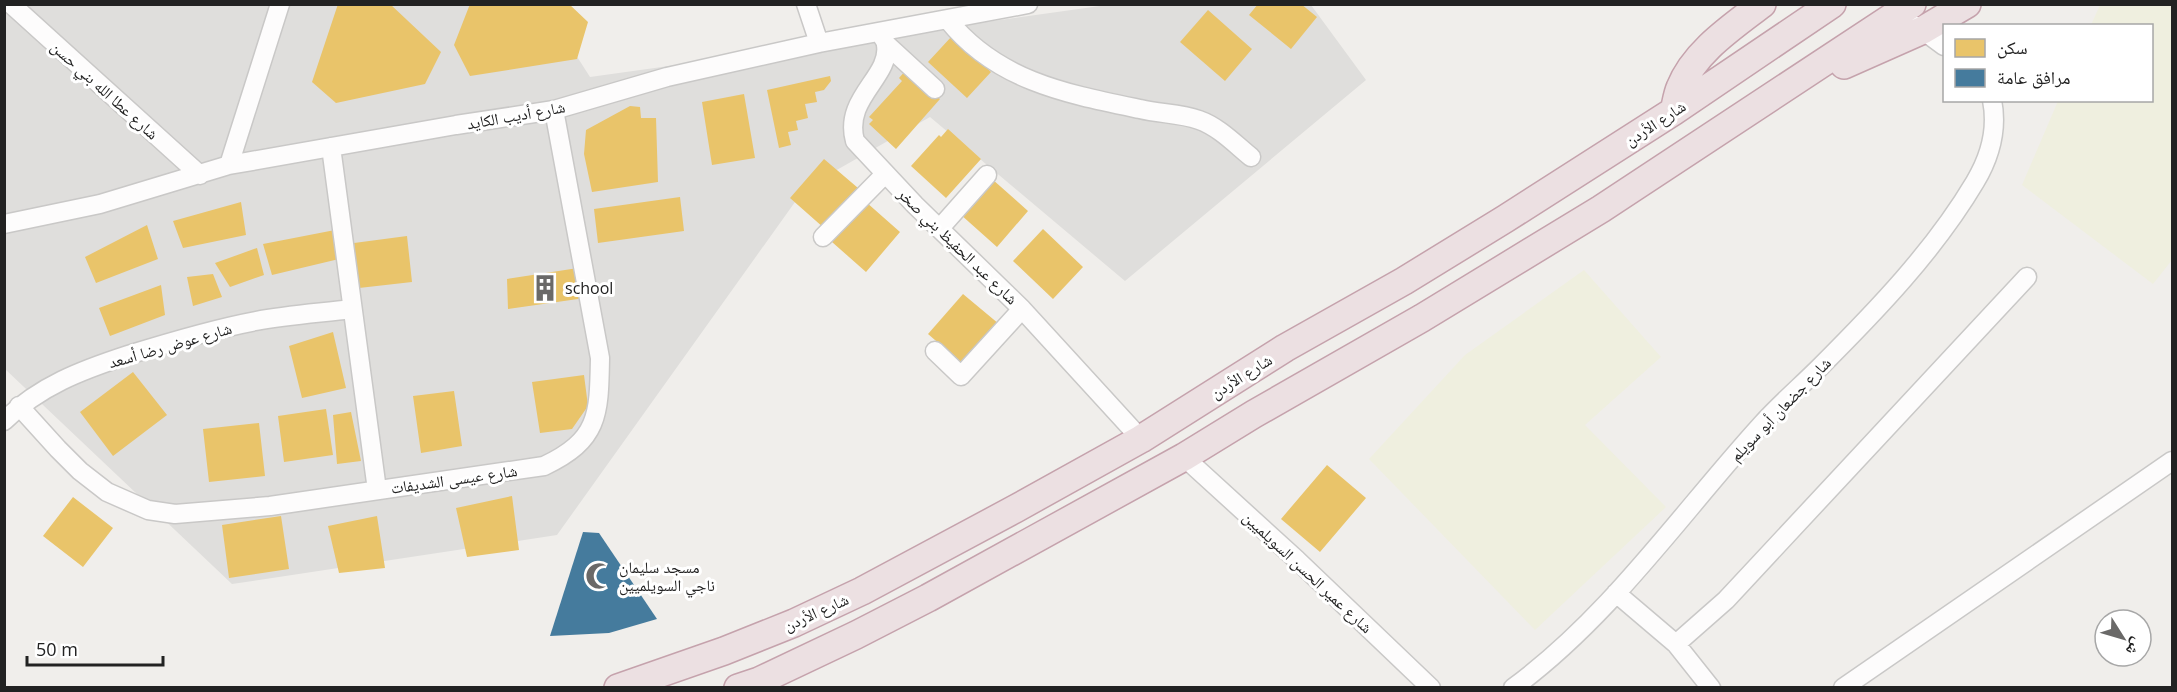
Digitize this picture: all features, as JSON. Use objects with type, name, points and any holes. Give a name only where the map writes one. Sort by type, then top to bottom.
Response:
[{"type":"highway","points":[[1674,111],[1680,88],[1693,65],[1715,42],[1762,4]]},
{"type":"highway","name":"شارع الأردن","points":[[618,687],[724,651],[862,591],[1141,439],[1285,348],[1404,281],[1495,225],[1674,111],[1832,4]]},
{"type":"highway","points":[[1948,24],[1967,4]]},
{"type":"highway","points":[[753,685],[928,598],[1184,458],[1254,414],[1422,318],[1581,221],[1904,10]]},
{"type":"highway","points":[[1739,118],[1859,58],[1934,38]]},
{"type":"street","name":"شارع عطا الله بني حسن","points":[[11,4],[200,175]]},
{"type":"street","points":[[229,165],[280,4]]},
{"type":"street","points":[[806,4],[819,43]]},
{"type":"street","name":"شارع أديب الكايد","points":[[4,224],[100,204],[229,165],[554,110],[666,77],[819,43],[883,39],[948,20],[1028,4]]},
{"type":"street","points":[[1904,10],[1934,38]]},
{"type":"street","points":[[948,20],[960,36],[999,66],[1018,76],[1058,90],[1143,110],[1180,114],[1200,120],[1214,127],[1251,157]]},
{"type":"street","points":[[883,39],[935,89]]},
{"type":"street","name":"شارع عبد الحفيظ بني صخر","points":[[883,39],[886,54],[881,67],[862,97],[854,117],[852,130],[855,141],[885,174],[1022,309],[1141,439]]},
{"type":"street","name":"شارع جضعان أبو سويلم","points":[[1513,687],[1557,652],[1616,593],[1702,496],[1764,421],[1859,327],[1932,245],[1975,182],[1988,156],[1994,135],[1995,114],[1992,102]]},
{"type":"street","name":"شارع عيسى الشديفات","points":[[19,406],[80,471],[107,492],[148,510],[175,514],[270,506],[544,466],[566,456],[581,443],[593,424],[600,397],[600,358],[554,110]]},
{"type":"street","points":[[331,147],[377,490]]},
{"type":"street","points":[[823,237],[885,174]]},
{"type":"street","points":[[940,228],[987,176]]},
{"type":"street","points":[[1676,644],[1726,600],[2027,277]]},
{"type":"street","name":"شارع عوض رضا أسعد","points":[[4,421],[19,406],[42,390],[83,370],[172,341],[257,321],[352,309]]},
{"type":"street","points":[[935,351],[961,376],[1022,309]]},
{"type":"street","name":"شارع عمير الحسن السويلميين","points":[[1184,458],[1297,560],[1431,687]]},
{"type":"street","points":[[1843,687],[2172,461]]},
{"type":"street","points":[[1616,593],[1676,644],[1711,687]]},
{"type":"shaded area","points":[[4,5],[544,5],[590,77],[1107,5],[1311,5],[1366,80],[1125,281],[930,117],[805,188],[557,535],[232,584],[5,369]]},
{"type":"green space","points":[[2100,5],[2172,5],[2172,260],[2153,284],[2022,185],[2058,102],[2153,102],[2153,24],[2091,24]]},
{"type":"green space","points":[[1584,270],[1661,357],[1585,425],[1666,507],[1535,630],[1369,459],[1465,355]]},
{"type":"building: سكن","points":[[338,4],[390,4],[441,52],[425,84],[336,103],[312,82]]},
{"type":"building: سكن","points":[[470,4],[569,4],[588,22],[577,59],[470,76],[454,45]]},
{"type":"building: سكن","points":[[1258,4],[1301,4],[1317,17],[1291,49],[1249,15]]},
{"type":"building: سكن","points":[[1208,10],[1252,49],[1225,81],[1180,42]]},
{"type":"building: سكن","points":[[952,36],[991,72],[967,98],[928,62]]},
{"type":"building: سكن","points":[[907,69],[940,99],[896,149],[869,124],[873,120],[869,117],[902,81],[899,78]]},
{"type":"building: سكن","points":[[830,76],[831,81],[824,90],[815,92],[817,102],[805,104],[808,118],[796,121],[798,130],[788,132],[791,145],[779,148],[767,90]]},
{"type":"building: سكن","points":[[744,94],[755,158],[712,165],[702,102]]},
{"type":"building: سكن","points":[[630,106],[640,107],[641,118],[656,118],[658,182],[592,192],[584,154],[586,130]]},
{"type":"building: سكن","points":[[948,129],[981,159],[946,198],[911,166],[939,135],[941,137]]},
{"type":"building: سكن","points":[[824,159],[858,188],[824,228],[790,198]]},
{"type":"building: سكن","points":[[992,179],[1028,211],[997,247],[960,214]]},
{"type":"building: سكن","points":[[680,197],[684,231],[598,243],[594,209]]},
{"type":"building: سكن","points":[[241,202],[246,235],[183,248],[173,221]]},
{"type":"building: سكن","points":[[866,202],[900,232],[866,272],[832,242]]},
{"type":"building: سكن","points":[[147,225],[158,259],[96,283],[85,257]]},
{"type":"building: سكن","points":[[1043,229],[1083,267],[1053,299],[1013,261]]},
{"type":"building: سكن","points":[[335,230],[339,259],[272,275],[263,244]]},
{"type":"building: سكن","points":[[407,236],[412,282],[359,288],[354,243]]},
{"type":"building: سكن","points":[[257,248],[264,275],[230,287],[215,263]]},
{"type":"building: سكن","name":"school","points":[[578,268],[585,298],[508,309],[507,279]]},
{"type":"building: سكن","points":[[213,274],[222,297],[193,306],[187,277]]},
{"type":"building: سكن","points":[[161,285],[165,315],[110,336],[99,308]]},
{"type":"building: سكن","points":[[963,294],[999,324],[964,365],[928,334]]},
{"type":"building: سكن","points":[[333,332],[346,388],[302,398],[289,346]]},
{"type":"building: سكن","points":[[133,372],[167,415],[113,456],[80,412]]},
{"type":"building: سكن","points":[[584,375],[588,406],[572,429],[540,433],[532,382]]},
{"type":"building: سكن","points":[[454,391],[462,446],[421,453],[413,396]]},
{"type":"building: سكن","points":[[326,409],[333,455],[284,462],[278,416]]},
{"type":"building: سكن","points":[[351,412],[361,461],[337,464],[333,415]]},
{"type":"building: سكن","points":[[259,423],[265,476],[209,482],[203,429]]},
{"type":"building: سكن","points":[[1327,465],[1366,498],[1320,552],[1281,519]]},
{"type":"building: سكن","points":[[512,496],[519,550],[467,557],[456,508]]},
{"type":"building: سكن","points":[[73,497],[113,528],[83,567],[43,536]]},
{"type":"building: سكن","points":[[281,516],[289,569],[229,578],[222,525]]},
{"type":"building: سكن","points":[[377,516],[385,568],[339,573],[328,526]]},
{"type":"building: مرافق عامة","name":"مسجد سليمان ناجي السويلميين","points":[[583,532],[599,533],[657,619],[609,633],[550,636]]},
{"type":"place","name":"school","points":[[545,288]]},
{"type":"place","name":"مسجد سليمان ناجي السويلميين","points":[[599,576]]}]
